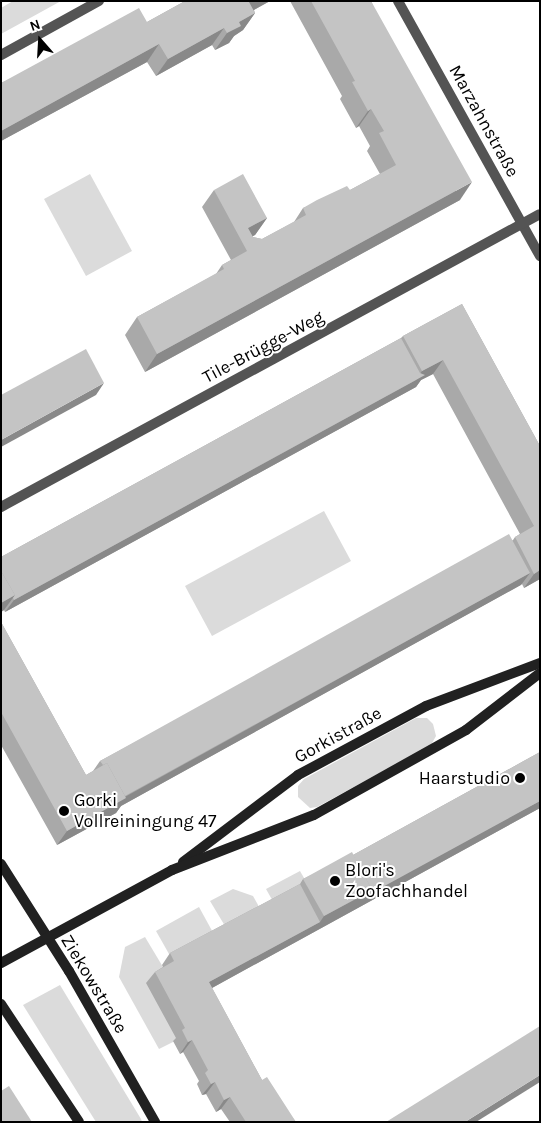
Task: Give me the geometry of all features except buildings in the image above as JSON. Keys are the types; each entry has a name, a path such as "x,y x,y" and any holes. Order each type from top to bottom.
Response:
{"main road":[{"name":"Gorkistraße","path":"172,870 298,774 426,706 540,663"},
{"name":"Gorkistraße","path":"1,963 172,870 314,814 466,730 540,673"},
{"name":"Ziekowstraße","path":"1,864 48,937 155,1122"},
{"path":"1,1004 80,1122"}],"street":[{"path":"1,55 99,1"},
{"name":"Marzahnstraße","path":"398,1 540,256"},
{"name":"Tile-Brügge-Weg","path":"1,508 540,214"}],"shaded area":[{"path":"13,1 61,1 1,34 1,8"},
{"path":"90,174 132,251 86,276 44,199"},
{"path":"324,511 351,561 212,636 185,586"},
{"path":"416,718 427,718 433,724 436,736 431,745 317,807 310,808 298,797 298,786 304,779"},
{"path":"300,871 308,885 275,905 266,889"},
{"path":"233,889 253,896 262,912 228,931 210,901"},
{"path":"199,907 216,938 173,961 156,931"},
{"path":"145,937 166,972 177,1040 159,1049 119,977 125,947"},
{"path":"60,985 142,1122 96,1122 23,1005"}],"place":[{"name":"Haarstudio","path":"520,778"},
{"name":"Gorki Vollreiningung 47","path":"64,811"},
{"name":"Blori's Zoofachhandel","path":"335,881"}]}
